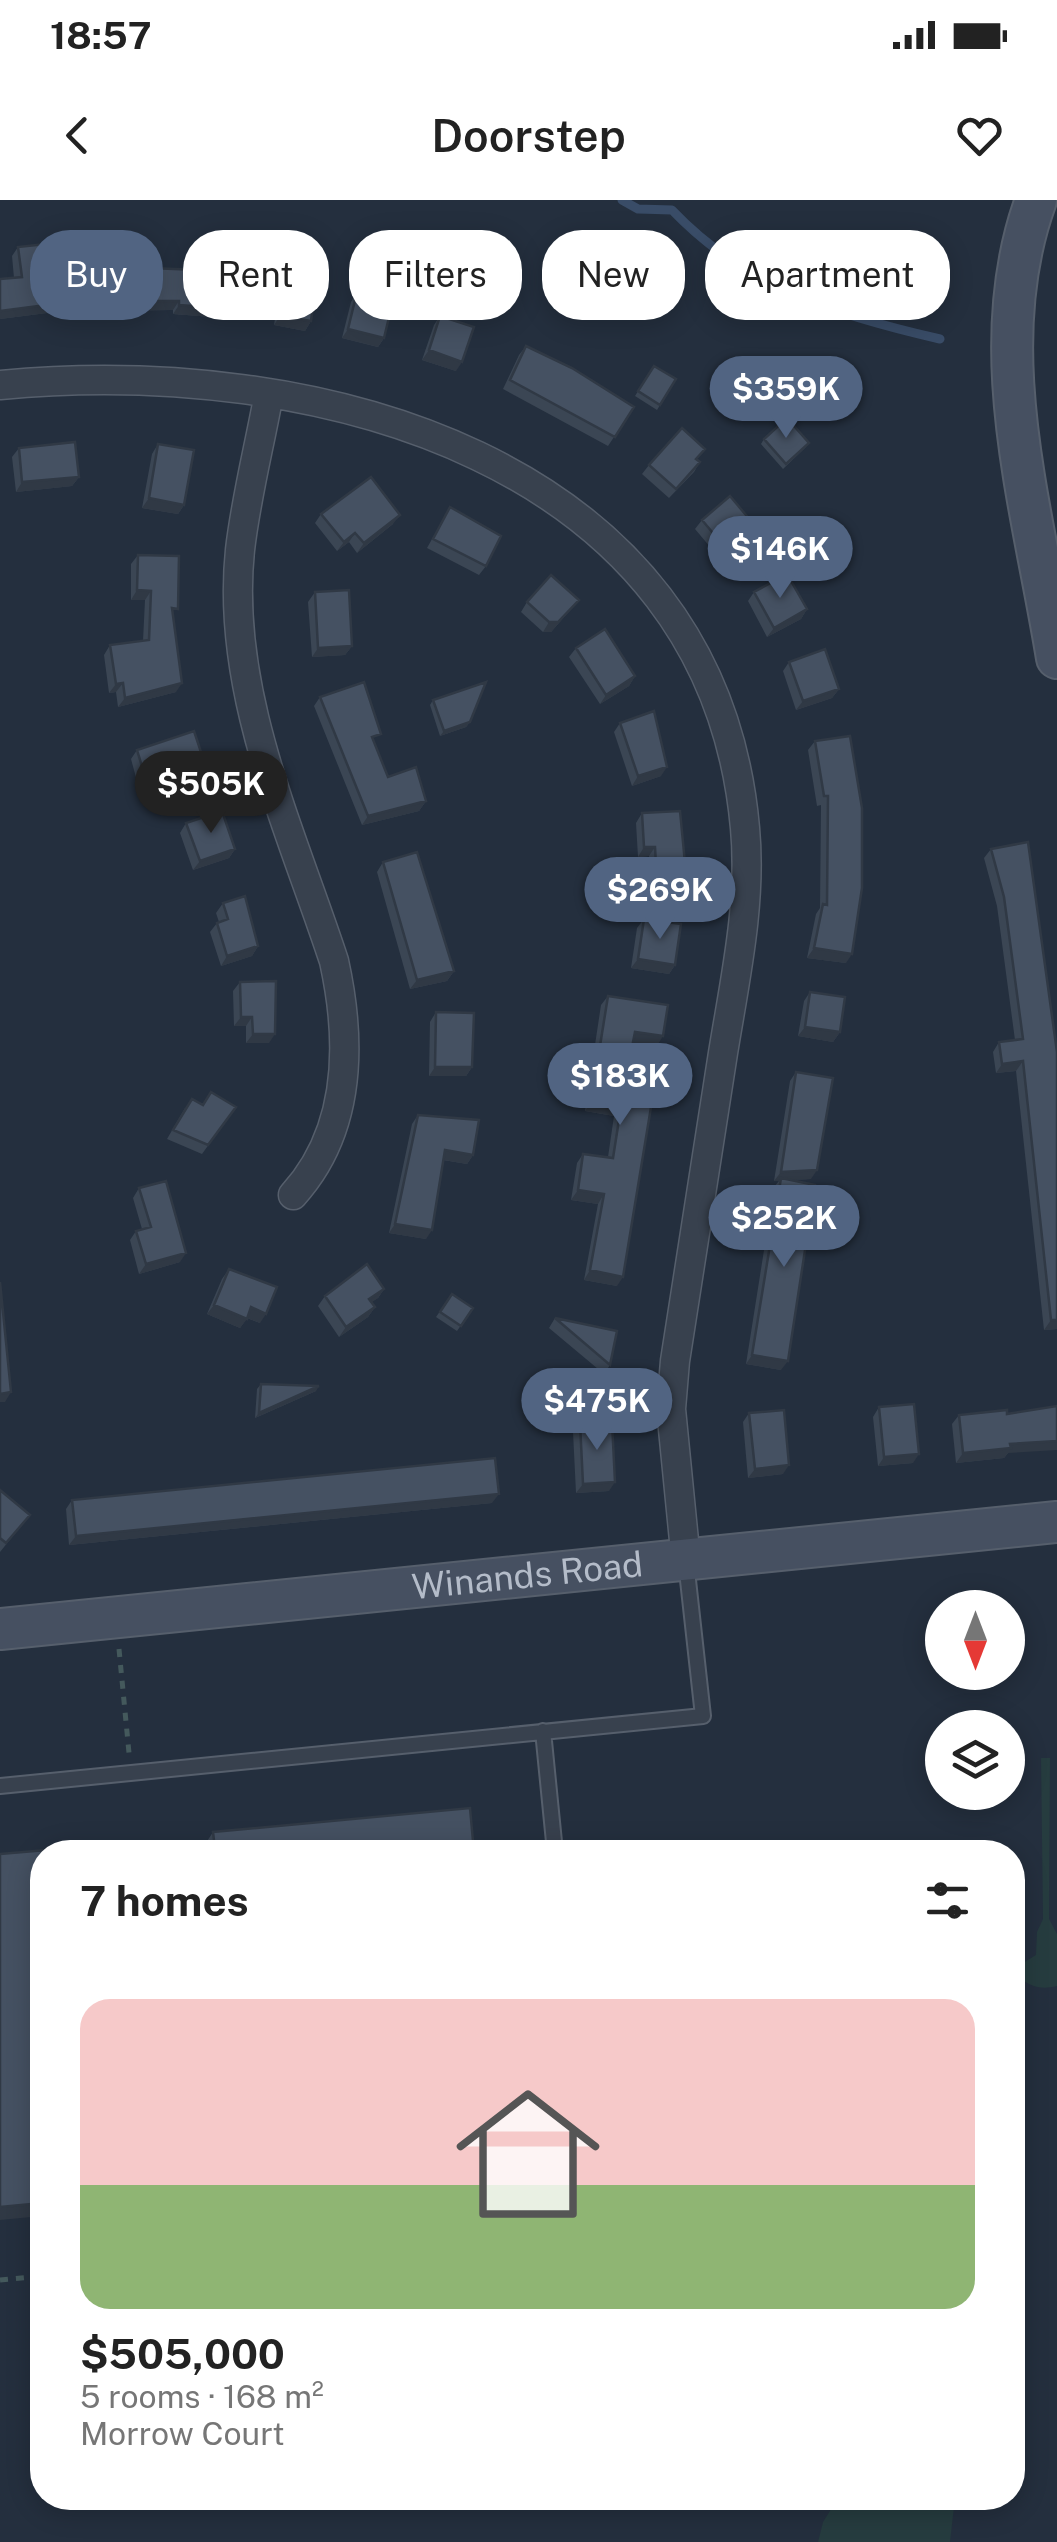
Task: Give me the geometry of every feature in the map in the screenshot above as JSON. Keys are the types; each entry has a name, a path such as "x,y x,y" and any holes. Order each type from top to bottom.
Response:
{"street":[{"path":"1036,200 1017,259 1010,310 1012,370 1051,580 1057,658"},
{"path":"0,386 113,380 269,392 373,416 450,442 510,470 562,502 610,540 646,580 680,630 725,724 738,774 747,879 672,1393 686,1561"},
{"path":"269,392 240,550 242,656 254,719 334,961 342,1000 345,1050 331,1139 315,1170 293,1196"},
{"name":"Winands Road","path":"0,1629 1057,1522"}],"lane":[{"path":"0,1786 703,1716 686,1561"},
{"path":"542,1732 554,1840"}],"path":[{"path":"116,1616 131,1774"},
{"path":"0,2280 30,2277"}],"green space":[{"path":"1041,1758 1050,1758 1049,1919 1057,1934 1057,1986 1044,1988 1025,1981 1025,1962 1036,1955 1037,1932 1043,1919"},
{"path":"830,2510 954,2510 950,2542 818,2542"}],"building":[{"path":"30,246 30,307 0,311 0,279 22,277 18,247"},
{"path":"163,269 183,269 183,305 179,301 163,301"},
{"path":"350,320 388,320 384,338 348,329"},
{"path":"439,320 474,327 462,362 429,350"},
{"path":"526,346 572,368 634,407 615,437 510,380"},
{"path":"654,366 676,379 660,405 638,391"},
{"path":"787,418 809,443 786,464 764,439"},
{"path":"682,428 705,449 696,459 700,462 676,489 649,465"},
{"path":"75,442 79,477 22,482 19,448"},
{"path":"158,444 194,450 184,505 149,498"},
{"path":"371,477 400,515 364,543 355,533 344,542 321,514"},
{"path":"730,496 756,527 728,551 702,520"},
{"path":"450,507 501,536 486,566 433,539"},
{"path":"138,555 179,556 178,609 172,608 182,683 125,698 123,683 116,684 110,645 149,640 151,591 137,590"},
{"path":"787,574 807,609 774,628 754,592"},
{"path":"551,575 579,600 558,622 549,622 527,602"},
{"path":"349,590 352,646 318,648 315,592"},
{"path":"605,629 635,676 606,695 576,648"},
{"path":"825,649 839,689 803,701 789,662"},
{"path":"364,682 381,734 372,737 388,777 416,767 426,801 368,816 320,697"},
{"path":"486,682 470,722 444,731 433,700"},
{"path":"654,711 667,767 638,776 620,723"},
{"path":"194,731 204,761 148,786 137,750"},
{"path":"850,736 862,808 862,888 852,954 814,948 823,904 827,905 828,796 824,796 815,741"},
{"path":"222,811 235,849 200,861 186,823"},
{"path":"680,811 685,863 656,865 655,847 644,847 642,813"},
{"path":"1028,842 1057,1052 1057,1320 1051,1320 1023,1061 1002,1064 999,1042 1023,1039 1004,897 991,849"},
{"path":"417,852 454,971 417,980 383,862"},
{"path":"245,896 258,946 227,956 217,923 228,919 223,903"},
{"path":"644,919 681,924 675,965 638,959"},
{"path":"276,981 275,1034 253,1034 252,1017 241,1017 240,982"},
{"path":"810,992 845,997 840,1032 805,1027"},
{"path":"608,996 668,1005 663,1036 635,1032 626,1078 655,1083 623,1277 590,1270 604,1194 578,1190 583,1154 613,1158 621,1107 591,1102"},
{"path":"436,1012 474,1013 472,1067 435,1067"},
{"path":"796,1072 833,1078 817,1170 781,1172"},
{"path":"211,1092 236,1107 208,1145 173,1130 192,1099 203,1105"},
{"path":"418,1115 479,1120 473,1155 445,1150 432,1230 395,1224"},
{"path":"781,1178 815,1185 788,1361 752,1355"},
{"path":"166,1181 186,1253 146,1264 136,1231 151,1227 139,1188"},
{"path":"367,1264 384,1289 369,1299 375,1307 346,1327 325,1296"},
{"path":"229,1269 277,1287 266,1314 251,1307 247,1319 214,1305"},
{"path":"0,1282 11,1392 0,1394"},
{"path":"452,1294 473,1308 461,1326 440,1312"},
{"path":"555,1318 617,1331 610,1365"},
{"path":"261,1384 319,1386 259,1413"},
{"path":"914,1404 919,1454 884,1457 879,1407"},
{"path":"1057,1406 1057,1441 963,1453 959,1415 1007,1410 1007,1414"},
{"path":"784,1410 789,1465 755,1469 749,1413"},
{"path":"612,1422 615,1482 583,1484 580,1423"},
{"path":"495,1458 499,1494 76,1536 72,1500"},
{"path":"0,1490 30,1515 6,1543 0,1538"},
{"path":"470,1808 473,1840 214,1840 213,1832"},
{"path":"30,1851 30,2204 0,2207 0,1854"}],"waterway":[{"path":"622,200 638,209 672,210 731,260 796,295 830,309 940,339"}]}
